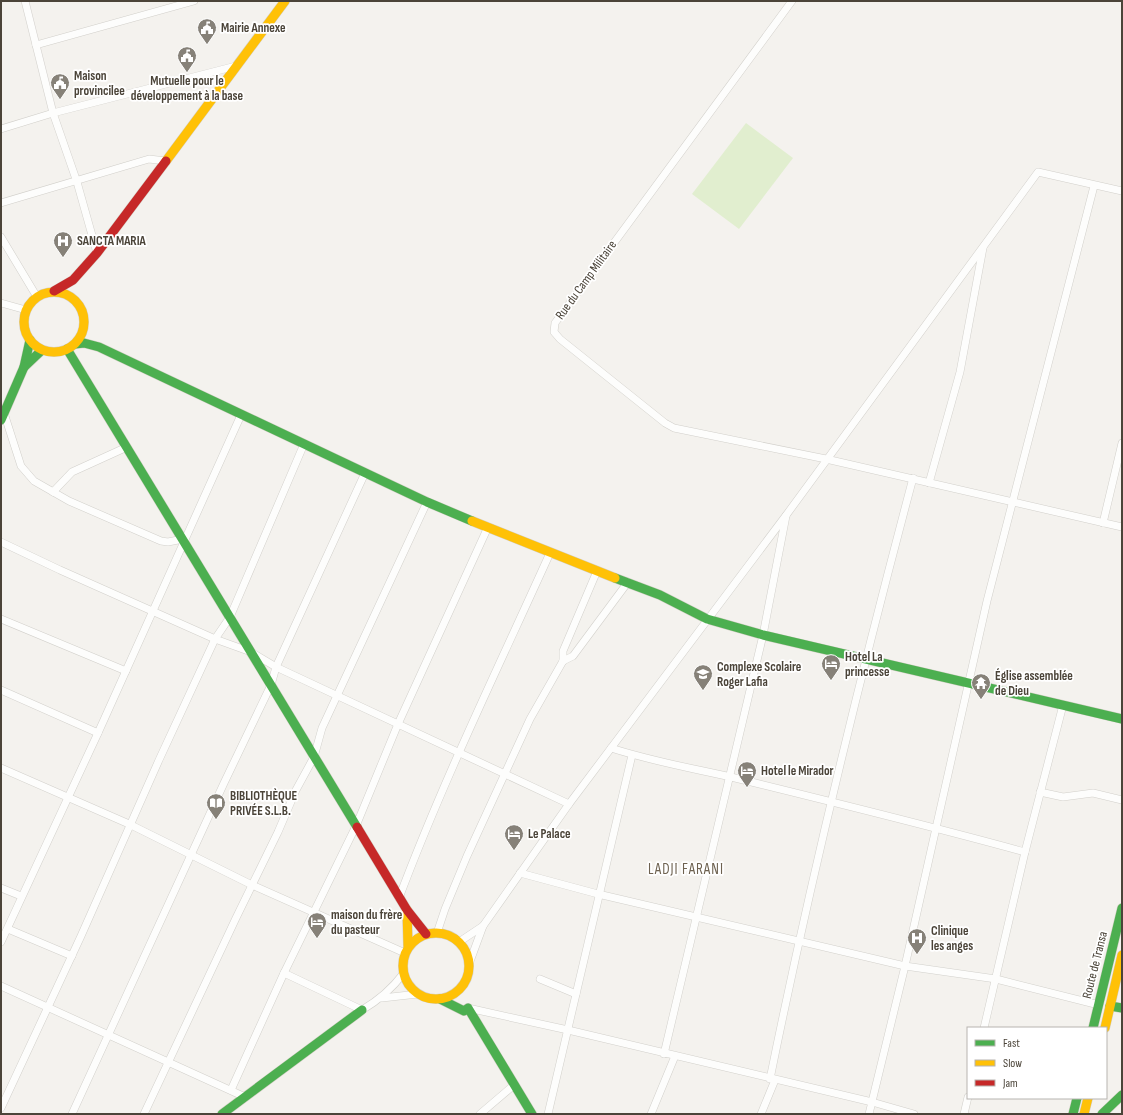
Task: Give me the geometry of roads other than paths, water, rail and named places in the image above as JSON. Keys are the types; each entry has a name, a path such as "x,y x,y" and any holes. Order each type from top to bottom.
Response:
{"street":[{"path":"25,1 53,113 77,182 97,253"},
{"path":"36,45 194,1"},
{"path":"285,1 97,253 73,280 54,291 37,297 26,310 24,326 30,340 42,350 59,352 84,343 99,347 427,502 550,553 628,582 670,600 707,619 763,635 1122,719"},
{"name":"Rue du Camp Militaire","path":"792,1 555,323 554,332 560,339 665,424 674,428 826,459"},
{"path":"1,129 53,113 236,66"},
{"path":"1,203 77,182 149,159 166,161"},
{"path":"407,910 407,949 402,963 403,974 411,989 418,994 428,999 447,998 459,991 467,978 469,964 483,926 568,804 787,514 1038,172 1094,186 1122,191"},
{"path":"869,1114 937,828 987,601 1094,186"},
{"path":"1,237 37,297"},
{"path":"929,483 960,372 984,246"},
{"path":"73,280 73,298"},
{"path":"54,291 64,293 73,298 83,312 84,328 81,337 71,347"},
{"path":"1,303 26,310"},
{"path":"84,328 88,336 99,347"},
{"path":"30,340 24,367 3,417 13,446 25,473 34,481 53,492 104,517 161,541 168,542 183,540"},
{"path":"71,347 127,447 399,898 426,934"},
{"path":"24,367 42,350"},
{"path":"1,942 98,733 183,540 241,415"},
{"path":"1103,523 1122,443"},
{"path":"1,1108 72,956 129,824 215,639 230,617 304,444"},
{"path":"53,492 72,472 127,447"},
{"path":"826,459 1122,527"},
{"path":"72,1114 271,685 276,668 365,473"},
{"path":"761,1114 772,1079 798,939 865,659 913,478"},
{"path":"144,1114 278,832 296,790 314,757 322,728 427,502"},
{"path":"664,1054 763,635 787,514"},
{"path":"231,1090 284,974 356,826 398,724 488,527"},
{"path":"1,542 215,639 251,652 276,668 337,695 568,804"},
{"path":"399,898 458,752 550,553"},
{"path":"437,933 445,909 504,774 530,719 563,661 563,651 597,571"},
{"path":"563,661 573,656 628,582"},
{"path":"1,619 126,671"},
{"path":"1,690 98,733"},
{"path":"984,1027 1024,852 1063,705"},
{"path":"611,748 632,755 730,777 937,828 1024,852"},
{"path":"548,1114 598,894 632,755"},
{"path":"1,768 129,824 252,884 407,949"},
{"path":"1040,792 1063,797 1093,793 1122,800"},
{"path":"520,873 598,894 696,915 905,966 996,979 1099,1005"},
{"path":"1,888 22,896"},
{"name":"Route de Transa","path":"1093,1027 1122,908"},
{"path":"459,942 483,926"},
{"path":"8,929 72,956"},
{"path":"407,949 419,937 426,934 437,933 449,936 459,942 466,952 469,964"},
{"name":"Route de Transa","path":"1105,1027 1122,955"},
{"path":"284,974 362,1010"},
{"path":"222,1114 362,1010 382,998 403,974"},
{"path":"540,979 576,994"},
{"path":"1,986 245,1096"},
{"path":"459,991 466,1010 532,1114"},
{"path":"382,998 418,994"},
{"path":"440,999 466,1010 568,1030 664,1054 872,1102 914,1114"},
{"path":"1110,1006 1122,1008"},
{"path":"651,1114 667,1072 675,1056"},
{"path":"480,1114 514,1085"},
{"path":"1102,1114 1122,1095"},
{"path":"964,1114 968,1099"},
{"path":"1073,1114 1077,1099"},
{"path":"1084,1114 1088,1099"}],"place":[{"name":"Mairie Annexe","path":"207,45"},
{"name":"Mutuelle pour le développement à la base","path":"187,73"},
{"name":"Maison provincilee","path":"60,100"},
{"name":"SANCTA MARIA","path":"63,258"},
{"name":"Hotel La princesse","path":"831,681"},
{"name":"Complexe Scolaire Roger Lafia","path":"703,691"},
{"name":"Église assemblée de Dieu","path":"981,700"},
{"name":"Hotel le Mirador","path":"747,788"},
{"name":"BIBLIOTHÈQUE PRIVÉE S.L.B.","path":"216,820"},
{"name":"Le Palace","path":"514,851"},
{"name":"maison du frère du pasteur","path":"317,939"},
{"name":"Clinique les anges","path":"917,955"}],"district":[{"name":"LADJI FARANI","path":"686,869"}]}
